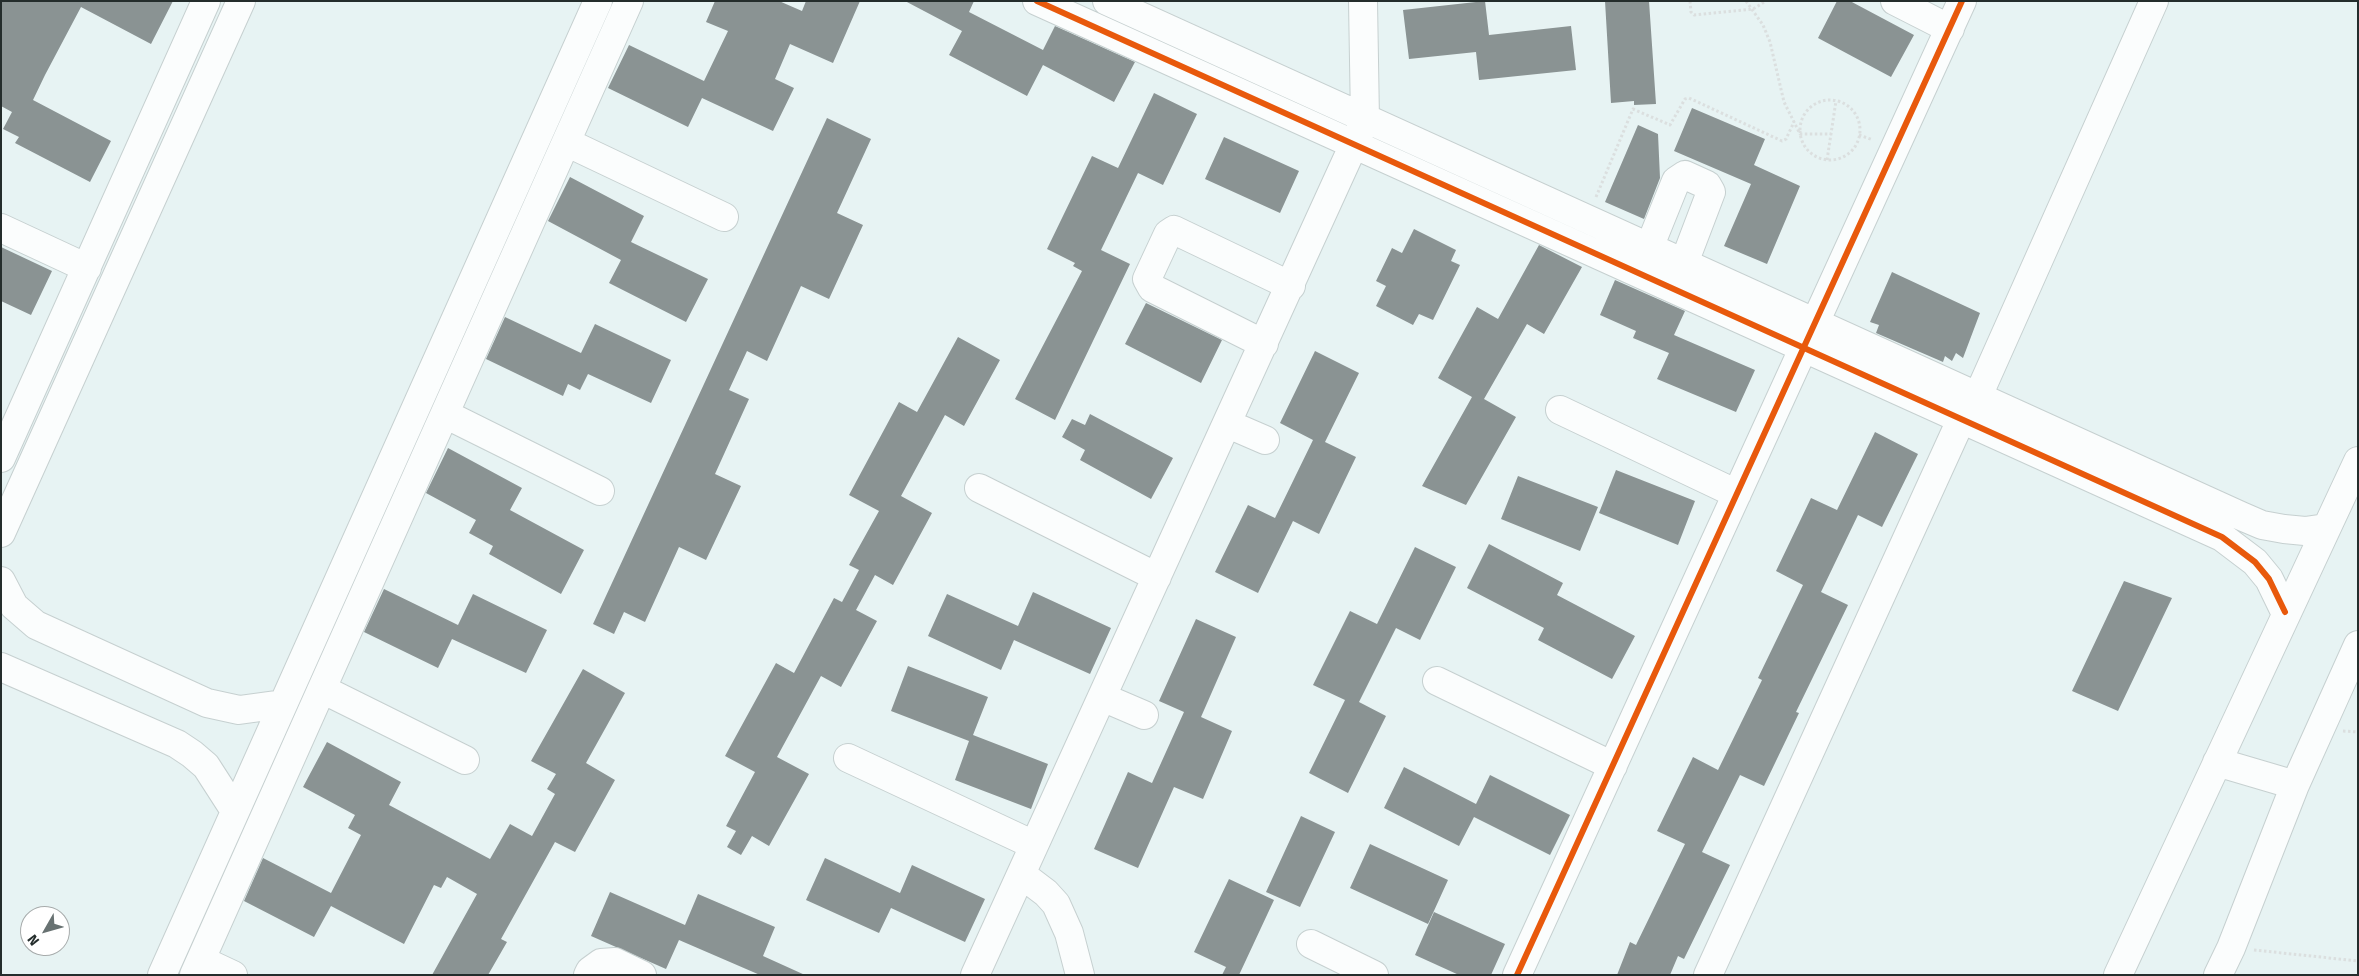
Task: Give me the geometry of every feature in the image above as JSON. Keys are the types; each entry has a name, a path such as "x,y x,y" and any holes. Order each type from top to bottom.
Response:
{"street":[{"path":"1,458 206,1"},
{"path":"1,533 241,1"},
{"path":"162,975 598,1"},
{"path":"233,975 197,967 629,1"},
{"path":"1037,1 2222,537 2255,562 2269,579 2285,612"},
{"path":"1108,1 1365,120 2262,524 2305,531 2326,528"},
{"path":"975,975 1291,286 1365,120 1363,1"},
{"path":"1894,1 1950,29"},
{"path":"1978,396 2154,1"},
{"path":"1517,975 1961,2"},
{"path":"566,142 724,217"},
{"path":"1649,248 1676,180 1685,175 1707,186 1711,192 1684,263"},
{"path":"1,228 87,268"},
{"path":"1264,344 1152,288 1147,279 1168,234 1174,230 1291,286"},
{"path":"1560,410 1737,494"},
{"path":"445,414 600,491"},
{"path":"1708,975 1962,420"},
{"path":"1228,424 1264,440"},
{"path":"2118,975 2285,612 2358,461"},
{"path":"979,488 1158,577"},
{"path":"1,581 14,606 36,625 207,703 239,710 283,704"},
{"path":"2218,975 2232,948 2295,785 2358,645"},
{"path":"1,667 177,744 206,766 236,811"},
{"path":"1437,681 1613,766"},
{"path":"322,689 465,760"},
{"path":"1102,697 1144,715"},
{"path":"848,758 1034,844"},
{"path":"2217,762 2295,785"},
{"path":"1021,874 1046,893 1056,904 1069,933 1080,975"},
{"path":"1312,944 1374,975"},
{"path":"2232,948 2233,975"},
{"path":"588,975 590,970 601,963 608,962 615,962 642,975"}],"path":[{"path":"1690,1 1691,12 1694,15 1753,9 1766,1"},
{"path":"1746,1 1753,9 1770,42 1778,81 1802,142 1812,154 1827,160 1836,160 1852,151 1859,135 1857,117 1844,104 1836,101 1817,103 1809,108 1800,124 1800,134"},
{"path":"1587,220 1632,109 1670,125 1685,99 1689,98 1782,141 1786,139 1794,122"},
{"path":"1827,160 1836,101"},
{"path":"1800,134 1830,134"},
{"path":"2232,948 2358,961"}],"building":[{"path":"1,1 173,1 151,44 81,7 33,100 111,141 90,182 15,143 19,137 3,129 12,112 1,106"},
{"path":"715,1 779,1 802,11 806,1 860,1 833,63 790,44 775,79 794,88 773,131 702,98 688,127 608,88 629,45 704,81 728,31 706,22"},
{"path":"905,1 974,1 969,12 1043,50 1055,26 1135,62 1114,102 1043,65 1027,96 949,55 962,31"},
{"path":"1485,1 1489,35 1571,26 1576,70 1479,80 1476,52 1409,59 1403,10"},
{"path":"1605,1 1649,1 1656,104 1634,105 1634,101 1611,103"},
{"path":"1837,1 1850,1 1914,35 1891,77 1818,38"},
{"path":"1154,93 1197,114 1163,185 1138,173 1101,250 1130,264 1055,420 1015,399 1082,271 1073,266 1075,263 1047,249 1092,156 1118,168"},
{"path":"1692,108 1765,139 1754,165 1800,186 1767,264 1724,246 1751,184 1674,151"},
{"path":"827,118 871,139 837,213 863,225 829,299 801,286 767,361 747,351 729,390 749,399 715,474 741,486 706,560 679,547 645,622 624,612 614,634 593,624"},
{"path":"1638,125 1658,134 1660,178 1644,219 1605,202"},
{"path":"1224,137 1299,171 1280,213 1205,179"},
{"path":"570,177 644,216 631,242 708,279 686,322 609,283 621,260 548,221"},
{"path":"1414,229 1456,250 1451,261 1460,265 1433,320 1419,314 1413,325 1376,306 1386,286 1376,281 1392,248 1402,253"},
{"path":"1539,245 1582,267 1544,334 1527,324 1484,399 1516,417 1466,505 1422,486 1472,397 1438,378 1477,307 1498,319"},
{"path":"1,247 52,271 31,315 1,301"},
{"path":"1892,272 1980,313 1963,358 1956,353 1952,361 1945,356 1943,362 1876,333 1879,325 1870,322"},
{"path":"1615,280 1685,311 1674,335 1755,370 1736,412 1657,379 1669,353 1633,338 1636,331 1600,315"},
{"path":"1146,303 1222,340 1201,383 1125,344"},
{"path":"505,317 581,353 595,324 671,360 651,403 588,374 580,390 568,384 563,396 486,359"},
{"path":"958,337 1000,360 964,426 945,415 901,496 932,513 893,585 875,575 856,610 877,621 841,687 821,676 777,757 809,774 769,846 752,836 741,855 727,847 736,831 726,826 755,772 725,756 776,663 794,673 834,598 842,602 859,570 849,565 879,511 849,495 899,402 917,412"},
{"path":"1315,351 1359,373 1325,442 1356,457 1319,534 1293,521 1258,593 1215,572 1248,505 1275,518 1313,440 1280,423"},
{"path":"1090,414 1173,458 1151,499 1080,460 1085,450 1062,437 1072,419 1085,425"},
{"path":"1875,432 1918,454 1882,527 1858,515 1821,592 1848,605 1796,712 1799,713 1764,786 1740,775 1702,852 1730,865 1684,959 1678,956 1670,975 1617,975 1630,942 1636,945 1685,844 1657,831 1693,757 1718,770 1762,680 1758,678 1803,585 1776,571 1811,498 1837,510"},
{"path":"448,448 522,488 510,510 584,550 561,594 489,554 493,546 469,533 476,520 426,493"},
{"path":"1616,470 1695,501 1678,545 1599,513"},
{"path":"1518,476 1598,507 1580,551 1501,519"},
{"path":"1489,544 1563,583 1557,595 1635,636 1612,679 1538,640 1544,628 1467,588"},
{"path":"1415,547 1456,567 1420,640 1396,628 1359,702 1386,716 1348,793 1309,773 1345,700 1313,685 1350,611 1377,624"},
{"path":"2124,581 2172,598 2118,711 2072,691"},
{"path":"384,589 458,625 473,594 547,630 526,673 452,639 438,668 364,632"},
{"path":"1033,592 1111,628 1090,674 1014,640 1001,670 928,636 947,594 1018,626"},
{"path":"1196,619 1236,637 1201,717 1232,731 1203,799 1174,787 1138,868 1094,849 1128,772 1152,783 1184,712 1159,701"},
{"path":"908,666 988,697 973,735 1048,764 1031,809 955,780 969,741 891,711"},
{"path":"583,669 625,693 586,763 615,780 575,852 555,842 501,939 507,942 488,975 432,975 477,894 447,877 441,888 434,885 404,944 331,906 314,937 244,901 263,858 331,893 361,835 348,828 355,815 303,787 327,742 401,782 389,805 490,859 510,824 532,836 555,794 547,789 556,774 531,761"},
{"path":"1404,767 1476,804 1490,775 1570,815 1550,855 1474,817 1459,846 1384,808"},
{"path":"1301,816 1335,832 1300,907 1266,892"},
{"path":"1370,844 1448,880 1428,924 1350,888"},
{"path":"825,858 900,893 912,865 985,899 965,942 891,908 879,933 806,900"},
{"path":"1229,879 1274,900 1239,975 1222,975 1226,967 1194,952"},
{"path":"610,892 685,925 698,894 775,927 763,956 805,975 760,975 679,940 666,969 591,936"},
{"path":"1434,912 1505,944 1491,975 1459,975 1415,955"}],"cycle path":[{"path":"1037,1 2222,537 2255,562 2269,579 2285,612"},
{"path":"1517,975 1962,1"}]}
